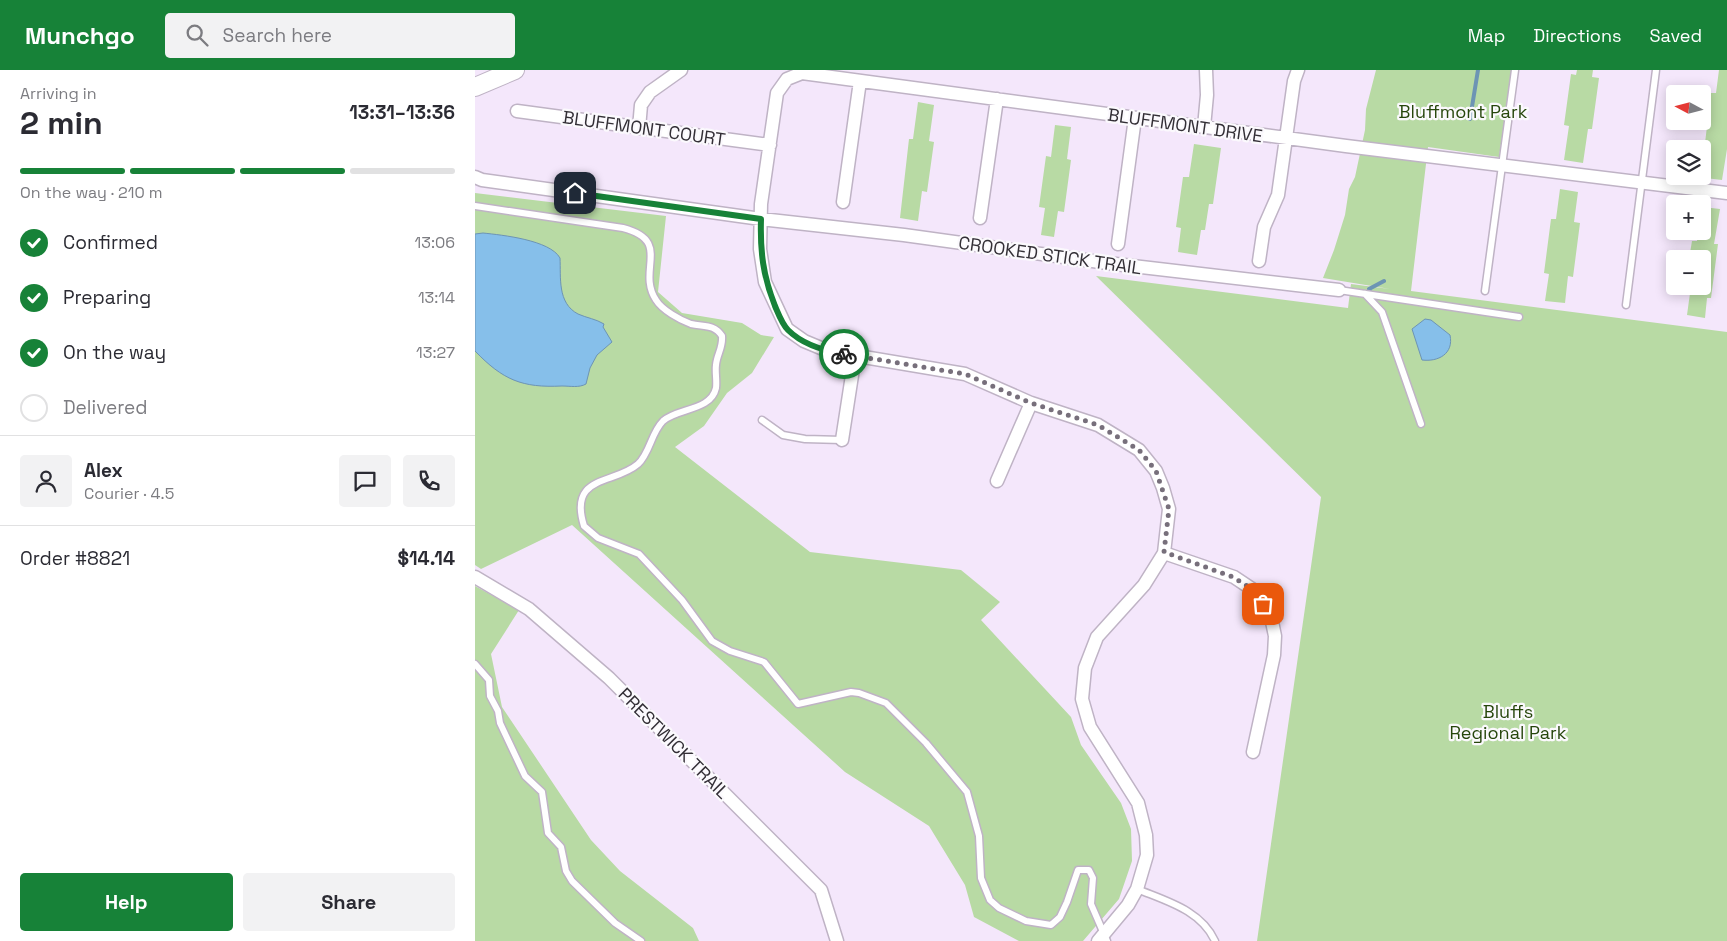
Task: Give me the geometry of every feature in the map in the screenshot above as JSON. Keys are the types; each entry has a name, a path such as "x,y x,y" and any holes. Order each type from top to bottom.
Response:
{"main road":[{"path":"475,87 515,70"}],"street":[{"path":"639,128 641,105 650,92 681,70"},
{"path":"1204,127 1207,95 1206,70"},
{"path":"1259,261 1264,227 1278,195 1298,70"},
{"name":"BLUFFMONT DRIVE","path":"761,219 761,204 777,93 787,79 802,73 1286,138 1727,193"},
{"path":"843,202 860,81"},
{"path":"980,218 997,99"},
{"name":"BLUFFMONT COURT","path":"517,111 770,145"},
{"path":"1118,244 1135,118"},
{"name":"CROOKED STICK TRAIL","path":"475,177 482,180 761,219 904,235 1107,263 1339,290"},
{"path":"761,219 760,249 765,282 787,329 804,341 828,351 965,374 1031,403 1098,425 1139,450 1156,471 1169,509 1164,552 1144,585 1097,637 1085,668 1082,699 1090,727 1139,803 1146,835 1147,855 1137,889 1128,905 1103,939"},
{"path":"842,440 855,356"},
{"path":"997,481 1031,403"},
{"path":"1164,552 1233,577 1255,591 1271,617 1275,636 1274,655 1253,752"},
{"name":"PRESTWICK TRAIL","path":"475,577 529,608 609,678 821,890 837,941"}],"lane":[{"path":"1485,291 1515,70"},
{"path":"1626,305 1656,70"},
{"path":"475,206 591,222 623,228 642,235 650,245 648,276 656,301 681,319 694,324 713,327 722,336 722,350 715,367 716,386 711,397 663,422 637,465 591,486 584,496 582,507 584,526 598,538 639,554 682,600 712,642 730,651 764,662 798,704 851,692 887,703 926,743 967,792 979,836 981,878 990,900 1011,916 1051,925 1060,917 1076,873 1078,870 1085,869 1091,873 1093,878 1090,897 1093,912 1103,939"},
{"path":"1339,290 1519,317"},
{"path":"1365,294 1382,312 1421,424"},
{"path":"762,420 783,434 805,439 842,440"},
{"path":"475,664 489,680 490,696 498,711 500,723 525,776 542,792 548,833 561,848 566,871 572,881 615,923 641,941"},
{"path":"1137,889 1184,908 1201,921 1215,941"}],"green space":[{"name":"Bluffs Regional Park","path":"1376,70 1512,70 1499,157 1428,147 1411,291 1727,332 1727,941 1257,941 1321,497 1096,276 1348,308 1351,284 1390,289 1323,278 1345,215 1349,189 1355,177 1365,130 1366,109"},
{"path":"1577,70 1593,70 1592,77 1599,78 1592,129 1588,129 1583,163 1564,160 1569,126 1564,125 1571,74 1576,75"},
{"path":"1719,70 1727,70 1727,149 1722,180 1711,179 1711,140 1705,140 1707,130 1711,130 1711,93 1716,93"},
{"path":"918,102 934,105 929,141 934,142 927,192 922,191 918,221 900,218 909,139 913,139"},
{"path":"1055,125 1071,127 1067,159 1071,160 1064,212 1058,211 1054,237 1041,235 1045,208 1039,207 1046,156 1051,157"},
{"path":"1194,144 1221,148 1213,204 1209,204 1205,230 1201,230 1197,255 1178,252 1181,228 1176,227 1183,177 1189,177"},
{"path":"1560,189 1578,192 1574,222 1580,223 1573,277 1568,276 1565,303 1545,301 1549,274 1544,273 1551,219 1556,219"},
{"path":"475,193 666,216 658,292 682,313 742,323 761,335 774,337 752,373 727,393 704,426 675,447 810,552 961,570 1000,602 981,620 1071,717 1081,745 1121,803 1131,829 1132,861 1119,899 1083,941 1019,941 974,917 965,885 929,826 845,772 572,525 481,569 475,565"},
{"path":"1711,208 1720,209 1714,244 1718,244 1711,298 1707,298 1705,318 1687,315 1690,295 1711,295 1711,250 1690,250 1692,241 1711,240"},
{"path":"475,586 519,610 491,654 502,707 591,840 620,871 693,928 699,941 475,941"}],"water":[{"path":"483,233 513,237 536,243 555,252 560,258 561,289 566,303 578,314 604,324 603,327 612,342 597,355 590,368 586,384 580,386 548,386 524,383 504,375 475,351 475,234"},
{"path":"1425,319 1431,320 1450,335 1451,342 1447,352 1434,360 1422,360 1412,329"}],"waterway":[{"path":"1470,119 1478,70"},
{"path":"1370,292 1369,289 1384,281"}],"way so far":[{"path":"844,354 920,365 965,374 1031,403 1098,425 1139,450 1156,471 1169,509 1164,552 1233,577 1255,591 1263,604"}],"route":[{"path":"575,193 761,219 760,249 765,282 787,329 804,341 828,351 844,354"}],"park label":[{"name":"Bluffmont Park","path":"1463,111"}]}
